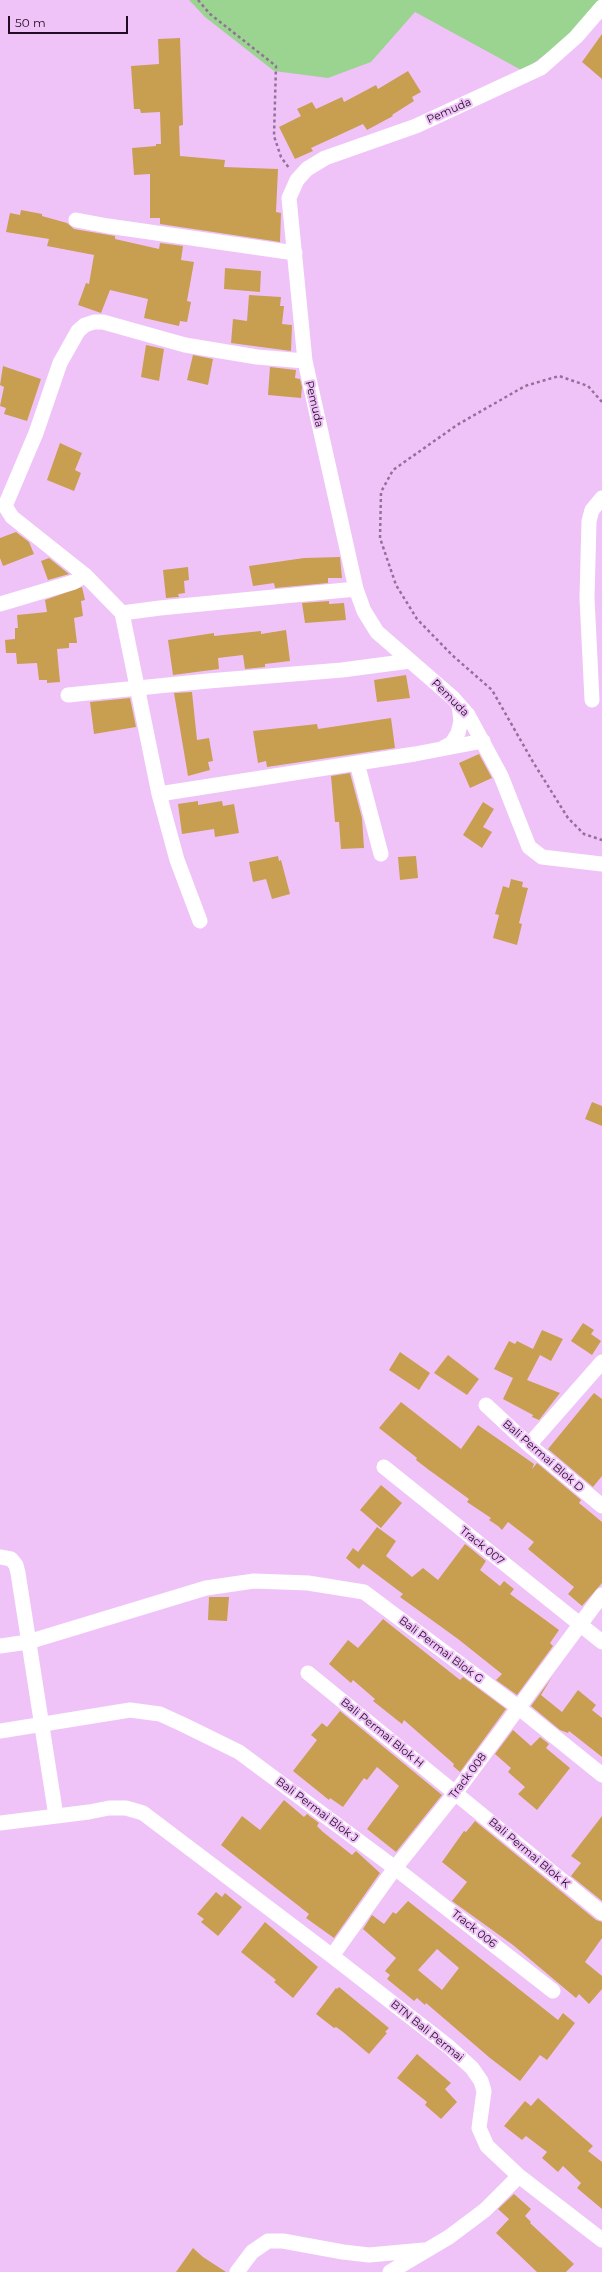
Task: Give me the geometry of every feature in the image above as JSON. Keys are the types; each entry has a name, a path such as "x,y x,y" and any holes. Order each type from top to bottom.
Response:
{"street":[{"name":"Pemuda","path":"602,7 576,37 541,68 416,126 325,158 307,169 297,180 289,198 305,362 356,589 371,624 468,715 501,776 524,840 535,853 548,858 602,864"},
{"path":"76,220 295,253"},
{"path":"200,921 177,860 159,794 146,741 138,689 122,613 85,575 2,510 36,433 60,363 78,331 85,325 94,322 103,322 185,345 257,357 305,362"},
{"path":"592,700 587,598 590,521 592,510 602,498"},
{"path":"0,604 74,582 85,575"},
{"path":"122,613 356,589"},
{"path":"68,695 208,681 342,670 410,661"},
{"path":"442,748 452,743 458,733 461,721 459,705"},
{"path":"159,794 357,763 483,741"},
{"path":"357,763 381,854"},
{"path":"529,1445 602,1362"},
{"name":"Bali Permai Blok D","path":"486,1405 529,1445 601,1502"},
{"name":"Track 007","path":"384,1467 602,1642"},
{"path":"0,1557 11,1559 16,1565 56,1816"},
{"name":"Bali Permai Blok G","path":"28,1642 206,1588 254,1581 308,1583 364,1592 519,1708 602,1775"},
{"name":"Track 008","path":"332,1956 396,1868 456,1792 602,1595"},
{"path":"0,1646 28,1642"},
{"name":"Bali Permai Blok H","path":"308,1673 456,1792"},
{"name":"Bali Permai Blok J","path":"0,1731 41,1723 130,1710 160,1714 239,1752 396,1868"},
{"name":"Bali Permai Blok K","path":"456,1792 602,1913"},
{"name":"BTN Bali Permai","path":"0,1823 109,1808 126,1808 143,1813 197,1852 332,1956 449,2047 472,2068 481,2081 484,2091 480,2122 481,2134 492,2152 518,2176 602,2240"},
{"name":"Track 006","path":"396,1868 553,1990"},
{"path":"237,2272 252,2252 268,2241 283,2241 343,2252 369,2255 424,2250 436,2246 485,2210 518,2176"},
{"path":"390,2272 424,2250"}],"path":[{"path":"198,0 210,14 276,66 274,136 281,157 297,180"},
{"path":"602,402 588,386 559,376 525,386 457,425 394,470 381,492 380,538 396,585 418,619 452,655 492,690 533,762 568,818 584,834 602,840"}],"green space":[{"path":"189,0 602,0 583,26 523,71 415,12 371,62 328,78 274,71 205,17"}],"building":[{"path":"602,34 602,79 582,62"},
{"path":"180,38 183,125 179,126 180,156 225,160 224,167 278,169 276,212 281,213 280,242 160,224 160,218 150,218 150,174 134,175 132,148 156,146 156,144 161,144 160,112 141,113 140,109 134,109 131,66 159,64 158,39"},
{"path":"408,71 421,92 412,97 414,101 392,115 393,116 367,130 363,124 311,148 313,151 295,159 279,127 301,116 297,109 312,102 316,109 342,97 344,102 376,85 378,89"},
{"path":"21,210 42,214 42,216 67,223 74,229 115,236 115,239 159,249 160,243 183,246 181,260 194,262 187,301 191,302 187,322 180,321 179,326 144,318 148,299 110,290 101,313 78,305 86,283 89,284 94,255 47,246 49,239 6,232 10,213 20,215"},
{"path":"225,268 261,271 260,292 224,289"},
{"path":"249,295 281,297 280,306 284,306 282,324 292,325 291,351 231,343 233,319 247,321"},
{"path":"146,345 164,349 159,381 141,377"},
{"path":"193,355 213,359 208,385 187,380"},
{"path":"3,366 41,379 27,421 4,414 6,408 0,406 4,387 0,385"},
{"path":"270,367 296,370 295,378 300,379 302,387 301,398 268,395"},
{"path":"60,443 82,453 75,470 81,473 74,491 47,480"},
{"path":"16,532 29,542 34,554 3,566 0,558 0,538"},
{"path":"340,557 342,578 328,578 328,583 275,588 274,583 253,586 249,566 304,558"},
{"path":"49,558 69,574 48,580 41,561"},
{"path":"188,567 189,580 184,581 185,593 178,594 179,597 166,598 163,570"},
{"path":"82,587 85,600 81,601 83,616 74,618 77,643 69,643 69,648 57,649 60,682 47,683 47,680 39,680 37,663 17,664 16,653 6,653 5,640 15,639 15,628 18,628 17,615 47,612 45,600"},
{"path":"329,601 329,604 344,603 346,620 305,623 302,603"},
{"path":"286,630 290,661 265,664 265,667 245,669 243,655 218,658 219,669 173,675 168,640 214,633 214,636 261,631 261,634"},
{"path":"406,675 410,698 377,702 374,680"},
{"path":"192,692 197,740 209,738 213,761 208,762 210,770 188,776 174,693"},
{"path":"130,698 136,727 94,734 90,702"},
{"path":"391,718 395,748 267,767 266,761 258,763 253,731 317,724 318,729"},
{"path":"479,754 492,778 470,788 459,763"},
{"path":"350,773 362,818 364,848 341,849 339,822 335,822 331,776"},
{"path":"198,801 198,805 222,801 223,806 234,804 239,833 215,837 214,829 182,834 178,804"},
{"path":"483,802 494,809 483,827 492,832 482,848 463,835"},
{"path":"278,856 279,861 281,860 290,894 272,899 266,879 253,882 249,862"},
{"path":"416,856 418,878 400,880 398,857"},
{"path":"511,879 523,882 522,887 528,888 519,923 522,924 517,945 493,938 499,915 495,914 503,886 509,888"},
{"path":"592,1102 602,1106 602,1126 585,1119"},
{"path":"583,1323 594,1330 591,1334 601,1341 592,1355 571,1341"},
{"path":"542,1330 563,1339 551,1361 540,1355 527,1380 560,1393 539,1420 532,1417 533,1415 503,1399 513,1378 494,1369 509,1341 515,1344 517,1341 533,1349"},
{"path":"400,1352 430,1373 419,1390 389,1370"},
{"path":"448,1355 479,1379 467,1395 434,1373"},
{"path":"594,1393 602,1399 602,1476 593,1487 548,1449"},
{"path":"401,1402 461,1449 478,1425 534,1464 532,1469 537,1463 581,1500 579,1503 602,1522 602,1583 582,1606 568,1594 574,1587 528,1549 534,1542 508,1522 502,1530 489,1520 491,1518 467,1502 469,1499 416,1460 417,1458 379,1428"},
{"path":"381,1485 402,1503 381,1528 360,1510"},
{"path":"377,1527 396,1541 386,1556 412,1577 423,1568 438,1580 465,1544 486,1561 480,1570 500,1586 504,1581 514,1589 510,1594 559,1630 550,1643 553,1646 517,1695 496,1680 502,1674 458,1639 400,1597 403,1594 363,1564 359,1569 346,1558 353,1548 358,1552"},
{"path":"209,1597 229,1597 227,1621 208,1620"},
{"path":"383,1619 460,1680 463,1677 506,1709 460,1772 453,1766 454,1764 404,1720 402,1724 373,1701 375,1699 353,1680 351,1683 329,1664 348,1640 358,1648"},
{"path":"552,1677 541,1695 562,1712 578,1690 596,1705 592,1710 602,1718 602,1757 569,1731 568,1733 560,1730 531,1706"},
{"path":"340,1711 442,1795 396,1852 367,1829 399,1786 377,1767 367,1780 364,1778 343,1807 330,1798 329,1800 293,1771 317,1740 311,1735 322,1723 327,1727"},
{"path":"513,1730 531,1746 540,1737 549,1744 546,1748 570,1768 537,1810 518,1794 525,1787 508,1772 511,1768 495,1754"},
{"path":"284,1800 304,1817 307,1814 319,1823 317,1826 323,1832 352,1855 356,1851 380,1873 334,1938 306,1918 309,1914 221,1845 242,1816 260,1830"},
{"path":"602,1816 602,1901 571,1876 581,1863 571,1856"},
{"path":"475,1821 596,1920 602,1922 602,1938 585,1962 602,1976 602,1989 589,2004 579,1994 576,1998 513,1945 452,1901 467,1882 442,1862 464,1831 466,1832"},
{"path":"216,1892 222,1897 225,1893 242,1907 218,1936 201,1922 204,1919 197,1914"},
{"path":"408,1901 558,2020 563,2013 575,2023 547,2060 540,2055 520,2081 490,2058 426,2003 425,2005 417,1998 414,2001 387,1979 390,1975 385,1971 396,1958 363,1929 372,1915 384,1924 393,1912 396,1914","holes":["437,1949 459,1968 442,1990 418,1970"]},
{"path":"265,1922 318,1967 293,1998 274,1982 276,1980 241,1952"},
{"path":"339,1987 389,2028 385,2032 387,2033 369,2054 343,2032 336,2027 334,2028 316,2014 336,1988 337,1989"},
{"path":"417,2054 451,2083 445,2089 457,2102 441,2119 425,2105 427,2102 397,2078"},
{"path":"538,2098 593,2146 588,2151 602,2162 602,2209 577,2188 581,2183 563,2166 558,2172 542,2158 547,2152 526,2136 522,2140 504,2126 525,2101 531,2106"},
{"path":"514,2194 531,2209 525,2216 531,2222 530,2223 574,2264 566,2272 537,2272 496,2233 509,2219 498,2209"},
{"path":"193,2248 203,2257 226,2272 176,2272"}]}
